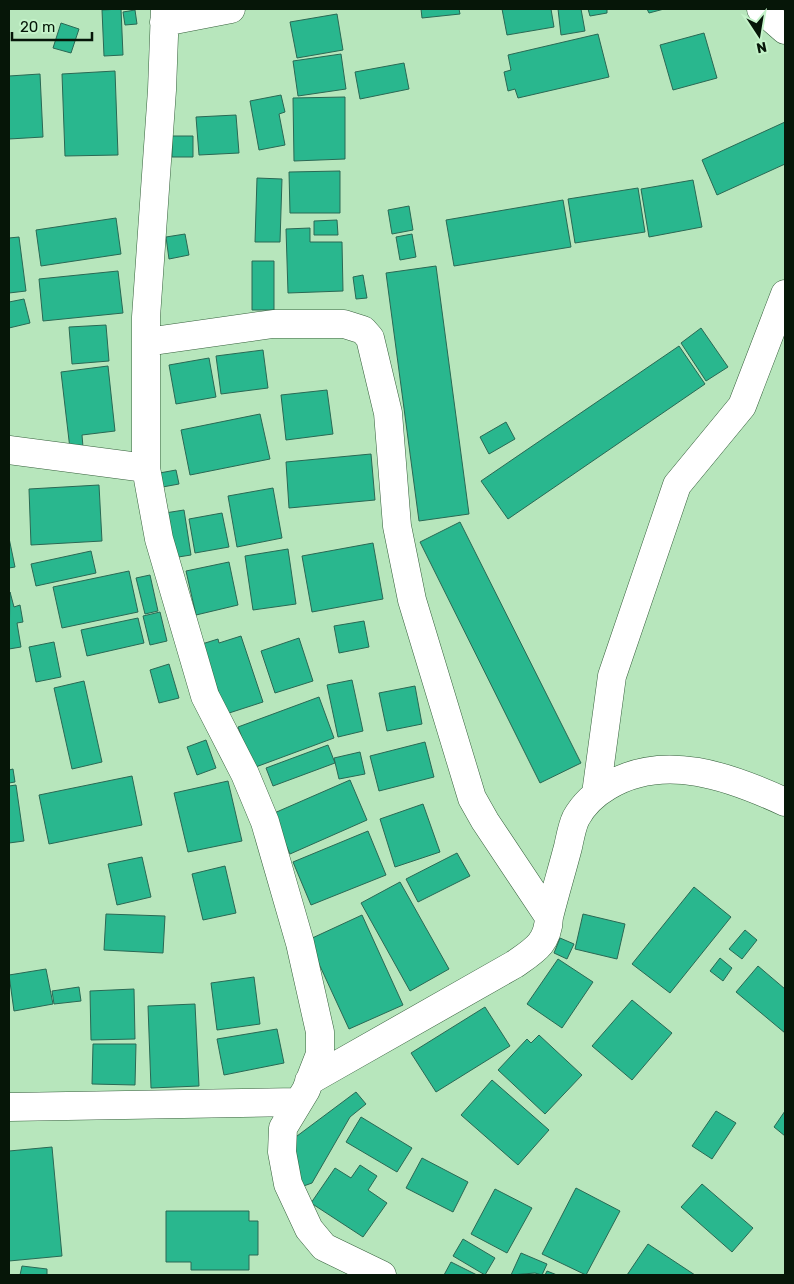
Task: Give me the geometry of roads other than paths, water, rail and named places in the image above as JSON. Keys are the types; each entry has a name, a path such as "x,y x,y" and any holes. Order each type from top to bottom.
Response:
{"street":[{"path":"231,9 164,16 146,342 146,468 159,539 205,696 245,774 265,822 300,943 320,1032 320,1054 304,1092 283,1128 282,1152 288,1184 309,1229 324,1247 382,1275"},
{"path":"761,9 785,30"},
{"path":"596,794 612,676 677,485 742,406 785,294"},
{"path":"146,342 273,324 344,324 363,330 370,338 388,413 397,526 412,600 472,798 485,821 549,917"},
{"path":"9,450 146,468"},
{"path":"9,1107 304,1092 537,949 549,931 549,917 576,818 596,794 616,781 641,771 665,768 704,772 764,792 785,802"}]}
